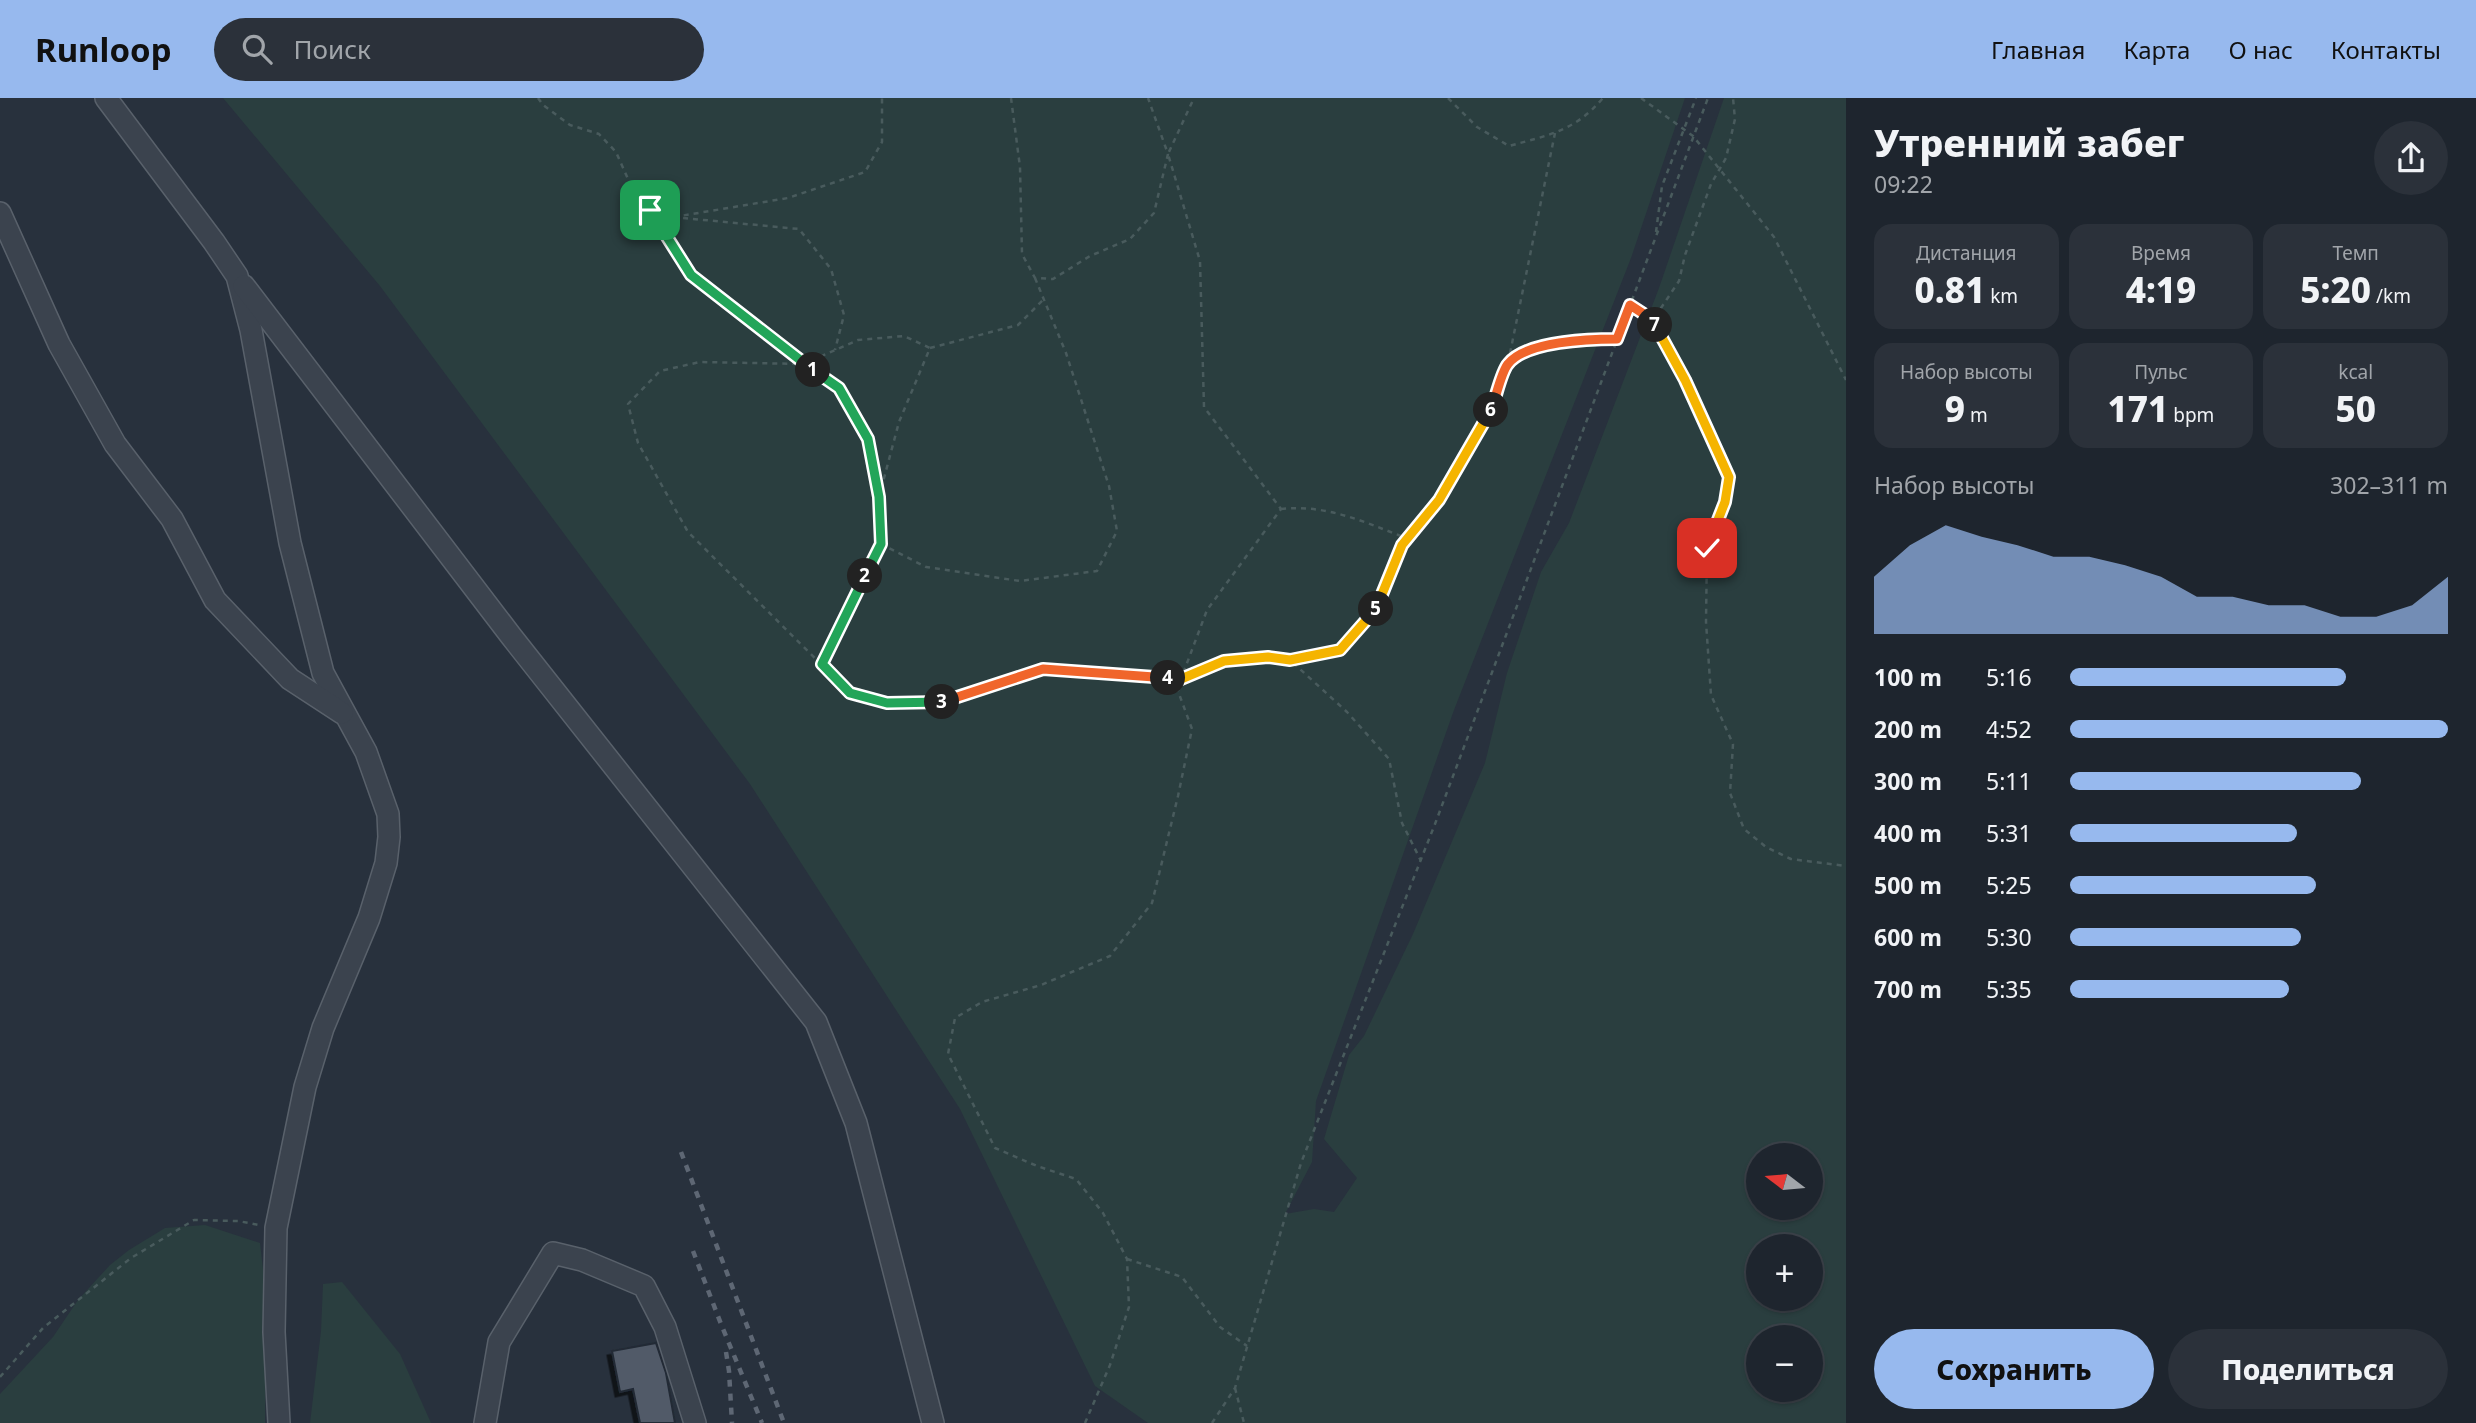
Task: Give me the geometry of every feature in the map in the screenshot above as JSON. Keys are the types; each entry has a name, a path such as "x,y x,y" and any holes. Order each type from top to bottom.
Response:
{"street":[{"path":"106,98 237,276 535,667 816,1022 856,1123 933,1423"},
{"path":"0,212 59,344 115,444 172,519 215,600 290,678 344,714"},
{"path":"237,276 251,330 290,544 306,611 323,673 366,752 378,782 388,814 390,837 386,863 369,918 323,1028 305,1087 276,1228 274,1332 279,1423"},
{"path":"485,1423 499,1342 553,1253 582,1260 643,1286 664,1327 695,1423"}],"path":[{"path":"538,98 543,106 570,125 599,134 616,152 632,188 650,210 691,275 803,364 839,388 868,439 879,497 881,544 822,664"},
{"path":"674,217 788,198 865,172 882,142 882,98"},
{"path":"881,544 926,567 1020,581 1097,571 1117,531 1109,486 1066,353 1035,278 1022,254 1020,167 1011,98"},
{"path":"1148,98 1200,261 1204,407 1281,509"},
{"path":"1035,278 1053,279 1090,256 1130,239 1154,213 1168,154 1194,98"},
{"path":"1448,98 1478,127 1509,146 1555,133 1588,115 1603,98"},
{"path":"1641,98 1693,136 1774,237 1846,380"},
{"path":"1656,237 1662,186 1696,98"},
{"path":"1212,1423 1235,1388 1301,1163 1421,861 1708,98"},
{"path":"1653,320 1679,281 1685,255 1711,184 1726,158 1735,119 1733,98"},
{"path":"1044,299 1018,325 930,348 904,337 859,341 803,364 700,362 660,371 628,404 638,443 688,532 850,693 887,703 946,702 1043,669 1181,679 1224,661 1268,657 1290,660 1340,650 1378,607 1402,545 1439,500 1490,413 1508,364 1555,133"},
{"path":"650,210 674,217 799,229 831,269 844,315 835,351"},
{"path":"1630,305 1653,320 1685,380 1729,477 1725,502 1707,548 1706,622 1711,695 1733,744 1730,793 1744,829 1766,847 1791,859 1846,866"},
{"path":"1508,364 1529,350 1581,339 1617,339"},
{"path":"879,497 899,422 930,348"},
{"path":"1085,1423 1110,1364 1129,1307 1127,1259 1103,1213 1076,1179 995,1148 948,1054 955,1018 982,1002 1041,985 1110,956 1152,902 1192,729 1178,691 1181,679 1207,610 1281,509 1339,512 1408,538"},
{"path":"1290,660 1347,712 1389,759 1402,823 1421,861"},
{"path":"0,1377 43,1328 131,1258 194,1220 237,1221 276,1228"},
{"path":"1127,1259 1182,1276 1220,1327 1247,1346"},
{"path":"1235,1388 1244,1423"}],"green space":[{"path":"223,98 1685,98 1631,258 1454,710 1316,1101 1312,1162 1285,1214 1314,1209 1334,1212 1357,1178 1324,1139 1349,1055 1364,1036 1413,934 1485,763 1507,673 1541,572 1569,523 1659,288 1724,98 1846,98 1846,1423 1148,1423 1095,1386 960,1109 750,784 380,286"},
{"path":"205,1225 260,1243 266,1295 265,1423 0,1423 0,1394 53,1337 78,1300 110,1265 165,1228"},
{"path":"342,1282 400,1354 431,1423 310,1423 321,1331 323,1284"}],"building":[{"path":"656,1343 666,1373 675,1423 640,1423 633,1389 620,1392 612,1351"}],"railway":[{"path":"681,1152 784,1423"},
{"path":"693,1251 762,1423"},
{"path":"726,1352 732,1423"}],"route":[{"path":"650,210 691,275 803,364 839,388 868,439 879,497 881,544 822,664 850,693 887,703 946,702 1043,669 1181,679 1224,661 1268,657 1290,660 1340,650 1378,607 1402,545 1439,500 1490,413 1508,364 1529,350 1581,339 1617,339 1630,305 1653,320 1685,380 1729,477 1725,502 1707,548"}]}
